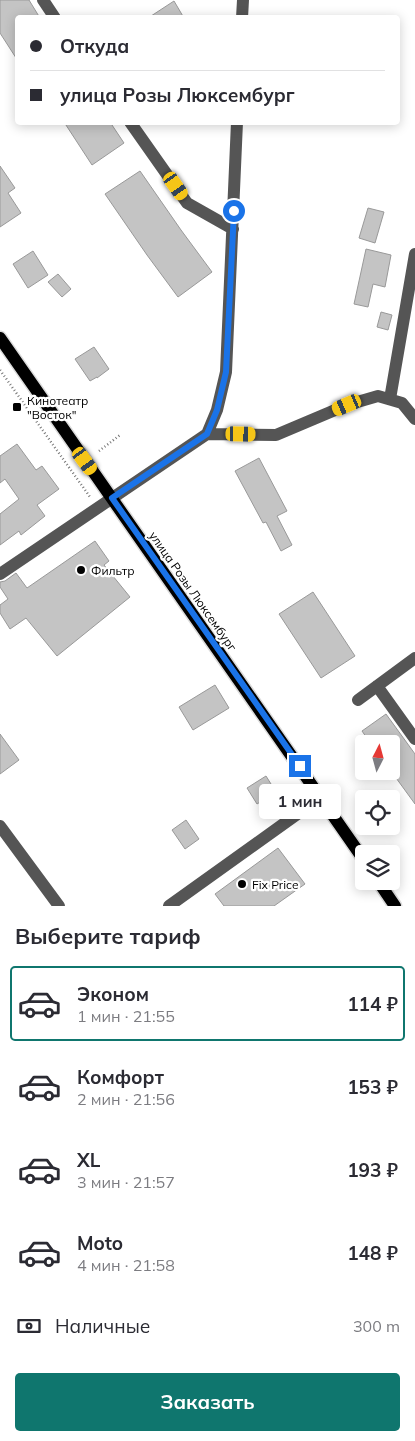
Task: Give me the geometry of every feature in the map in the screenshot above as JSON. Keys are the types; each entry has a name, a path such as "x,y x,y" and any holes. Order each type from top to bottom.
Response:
{"main road":[{"name":"улица Розы Люксембург","path":"0,338 355,847"},
{"path":"384,890 395,906"}],"street":[{"path":"43,0 53,15"},
{"path":"242,15 243,0"},
{"path":"132,125 188,203 233,229"},
{"path":"0,574 207,434 217,410 226,372 237,125"},
{"path":"390,399 415,254"},
{"path":"207,434 276,435 347,405 378,396 402,403 415,419"},
{"path":"358,700 415,658"},
{"path":"377,686 415,739"},
{"path":"168,906 321,797"},
{"path":"0,826 59,906"}],"path":[{"path":"0,370 97,508"},
{"path":"99,451 120,435"}],"building":[{"path":"0,0 29,0 38,15 15,15 15,56 0,33"},
{"path":"174,1 182,15 153,15"},
{"path":"66,125 112,125 124,143 92,165"},
{"path":"0,166 15,188 8,193 21,213 0,227"},
{"path":"140,171 212,272 178,297 105,194"},
{"path":"368,208 384,212 375,243 359,238"},
{"path":"366,249 391,255 385,287 373,284 368,307 354,304"},
{"path":"33,251 48,275 28,288 13,264"},
{"path":"58,274 71,289 62,297 48,282"},
{"path":"381,312 392,315 388,330 377,327"},
{"path":"94,347 109,369 90,381 75,359"},
{"path":"17,444 36,470 42,466 59,489 37,505 45,516 21,535 19,531 0,545 0,514 19,499 5,479 0,483 0,456"},
{"path":"259,458 287,511 277,516 292,545 281,551 266,522 263,523 235,471"},
{"path":"95,541 109,561 104,565 130,597 57,656 26,618 10,629 0,613 0,605 8,599 0,587 0,582 5,581 16,573 27,588"},
{"path":"313,592 355,656 321,678 279,614"},
{"path":"215,685 229,708 193,730 179,707"},
{"path":"386,714 415,754 415,804 398,780 400,780 400,735 365,735 362,731"},
{"path":"0,734 19,760 0,774"},
{"path":"266,776 276,792 257,804 247,788"},
{"path":"186,820 199,839 185,849 172,830"},
{"path":"278,848 305,884 274,906 224,906 215,894"}],"place":[{"name":"Кинотеатр \"Восток\"","path":"17,407"},
{"name":"Фильтр","path":"81,570"},
{"name":"Fix Price","path":"242,884"}],"route":[{"path":"234,211 226,372 217,410 207,434 112,498 300,766"}]}
